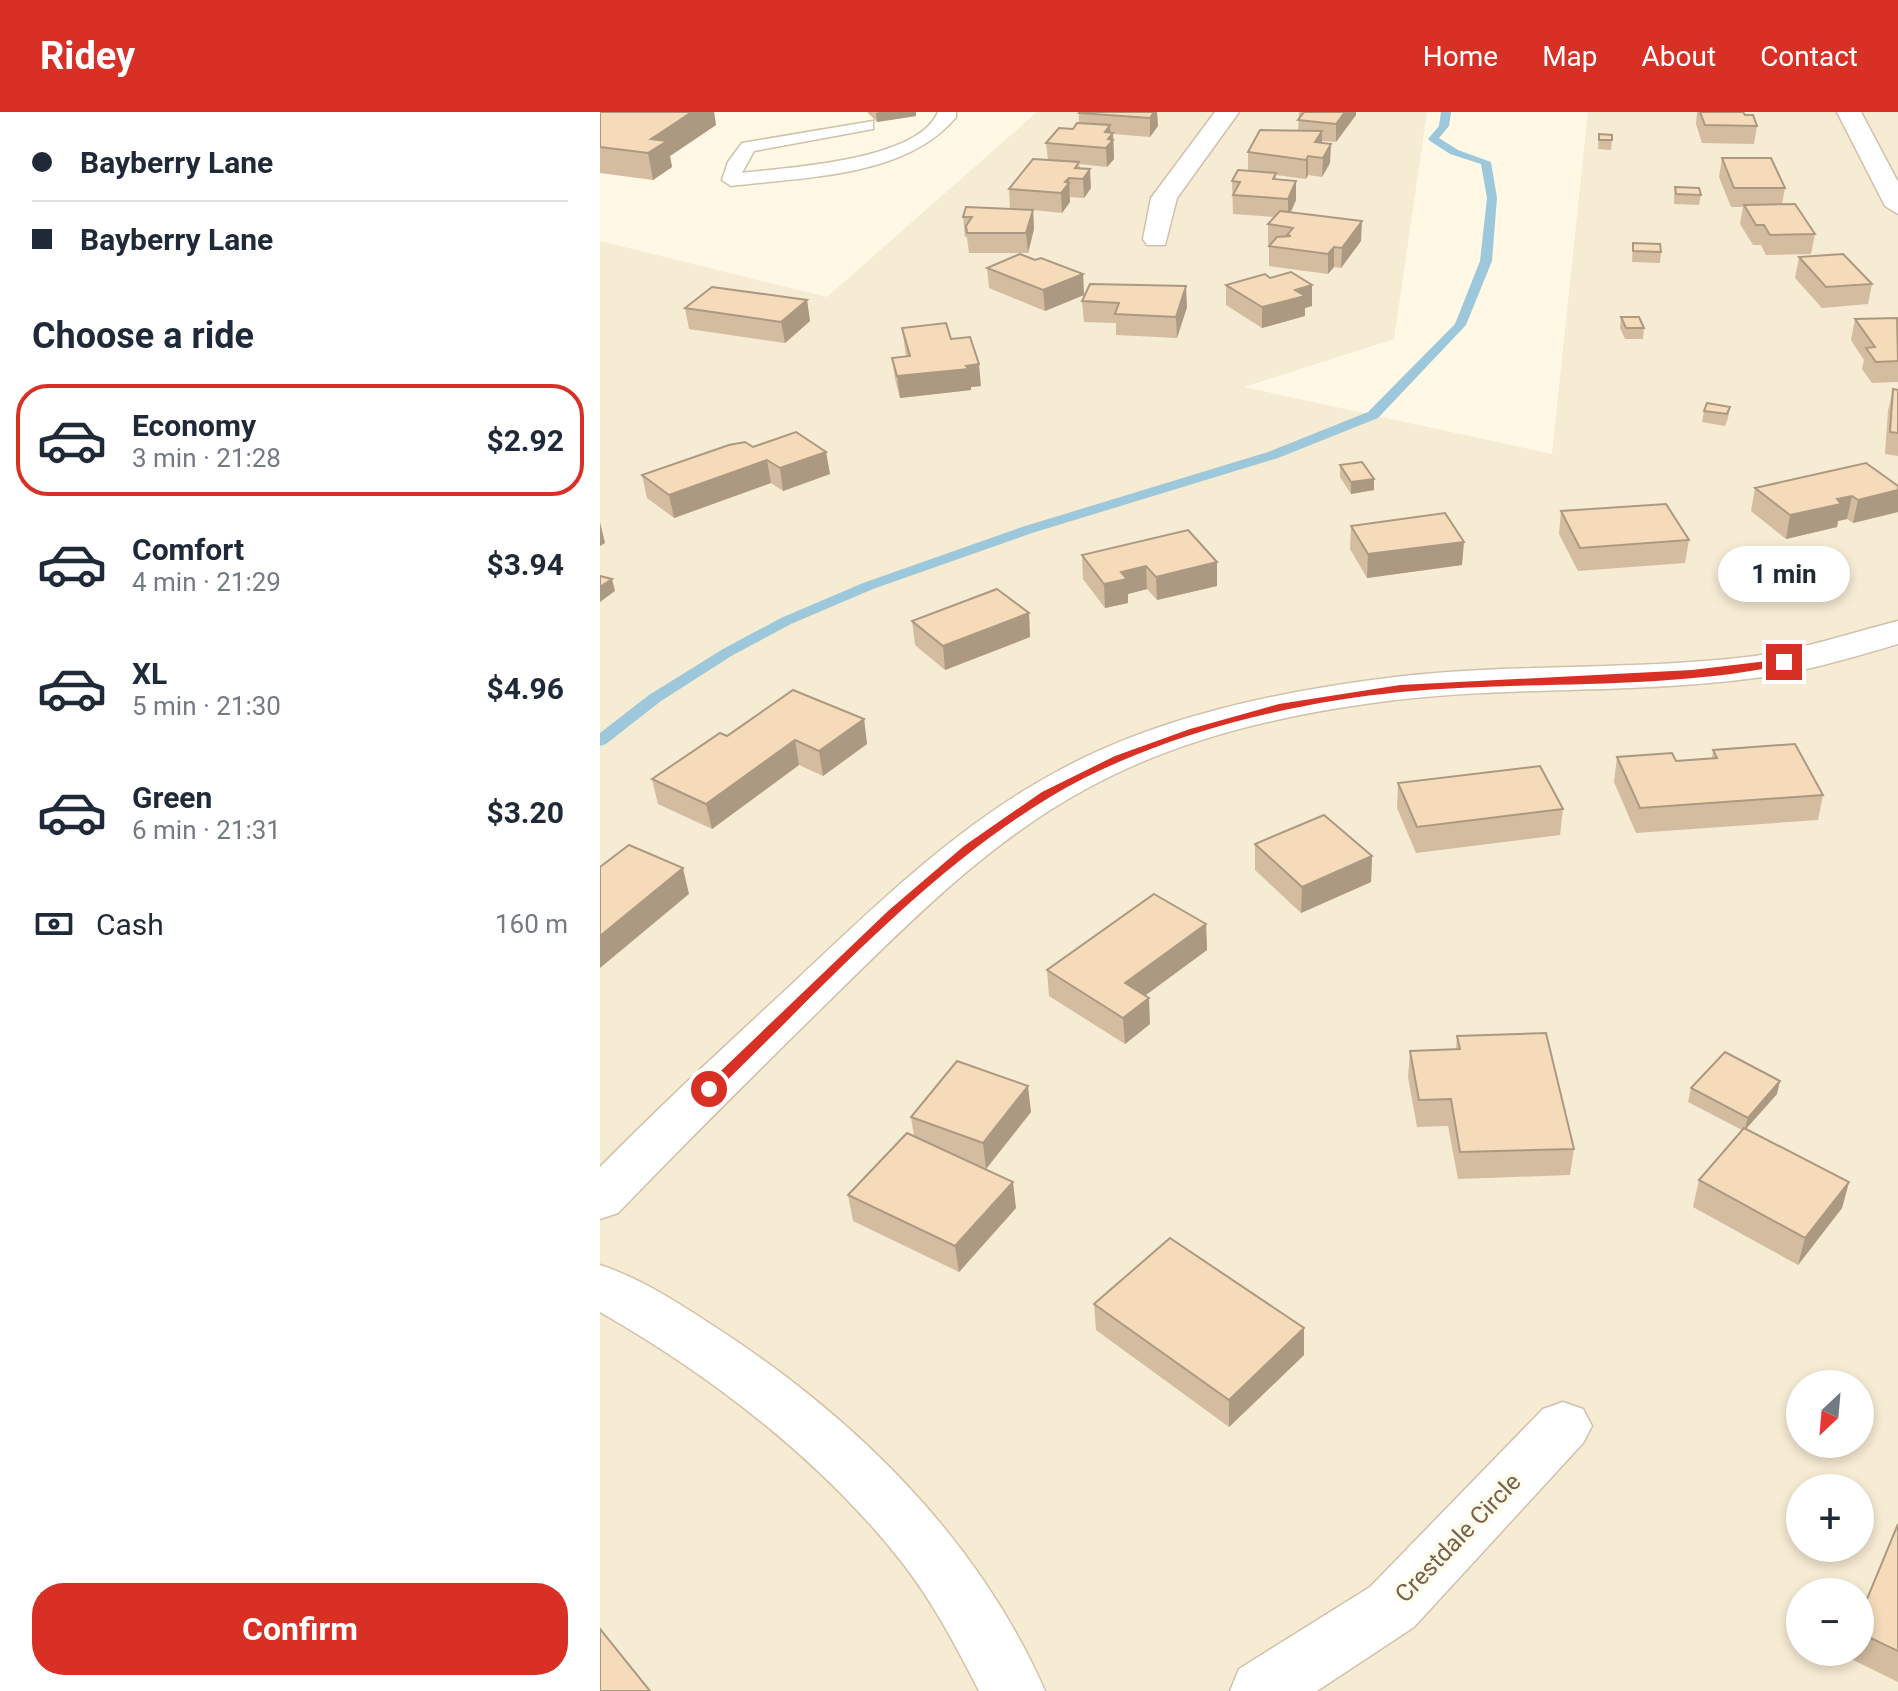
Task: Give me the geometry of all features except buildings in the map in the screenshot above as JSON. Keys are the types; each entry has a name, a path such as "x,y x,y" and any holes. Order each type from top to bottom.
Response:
{"street":[{"path":"1156,239 1164,198 1227,112"},
{"path":"1849,112 1898,206"},
{"path":"1869,151 1898,152"},
{"path":"600,1199 670,1126 881,924 968,849 1046,794 1119,759 1194,731 1283,706 1400,689 1755,667 1813,657 1898,632"},
{"path":"600,1286 680,1328 752,1380 828,1443 925,1546 993,1651 1013,1691"},
{"name":"Crestdale Circle","path":"1262,1691 1392,1607 1432,1569 1563,1426"}],"lane":[{"path":"867,125 748,147 731,180 828,166 888,153 917,141 947,117 947,112"}],"shaded area":[{"path":"1037,112 1427,112 1394,339 1244,387 1552,454 1588,112 1898,112 1898,1691 600,1691 600,241 827,297"}],"waterway":[{"path":"600,741 655,698 728,652 786,621 868,586 1027,530 1273,455 1373,415 1460,325 1486,261 1492,198 1486,162 1454,152 1433,139 1444,126 1446,112"}],"route":[{"path":"709,1089 892,914 968,849 1046,794 1119,759 1194,731 1283,706 1400,689 1518,680 1692,674 1784,662"}]}
